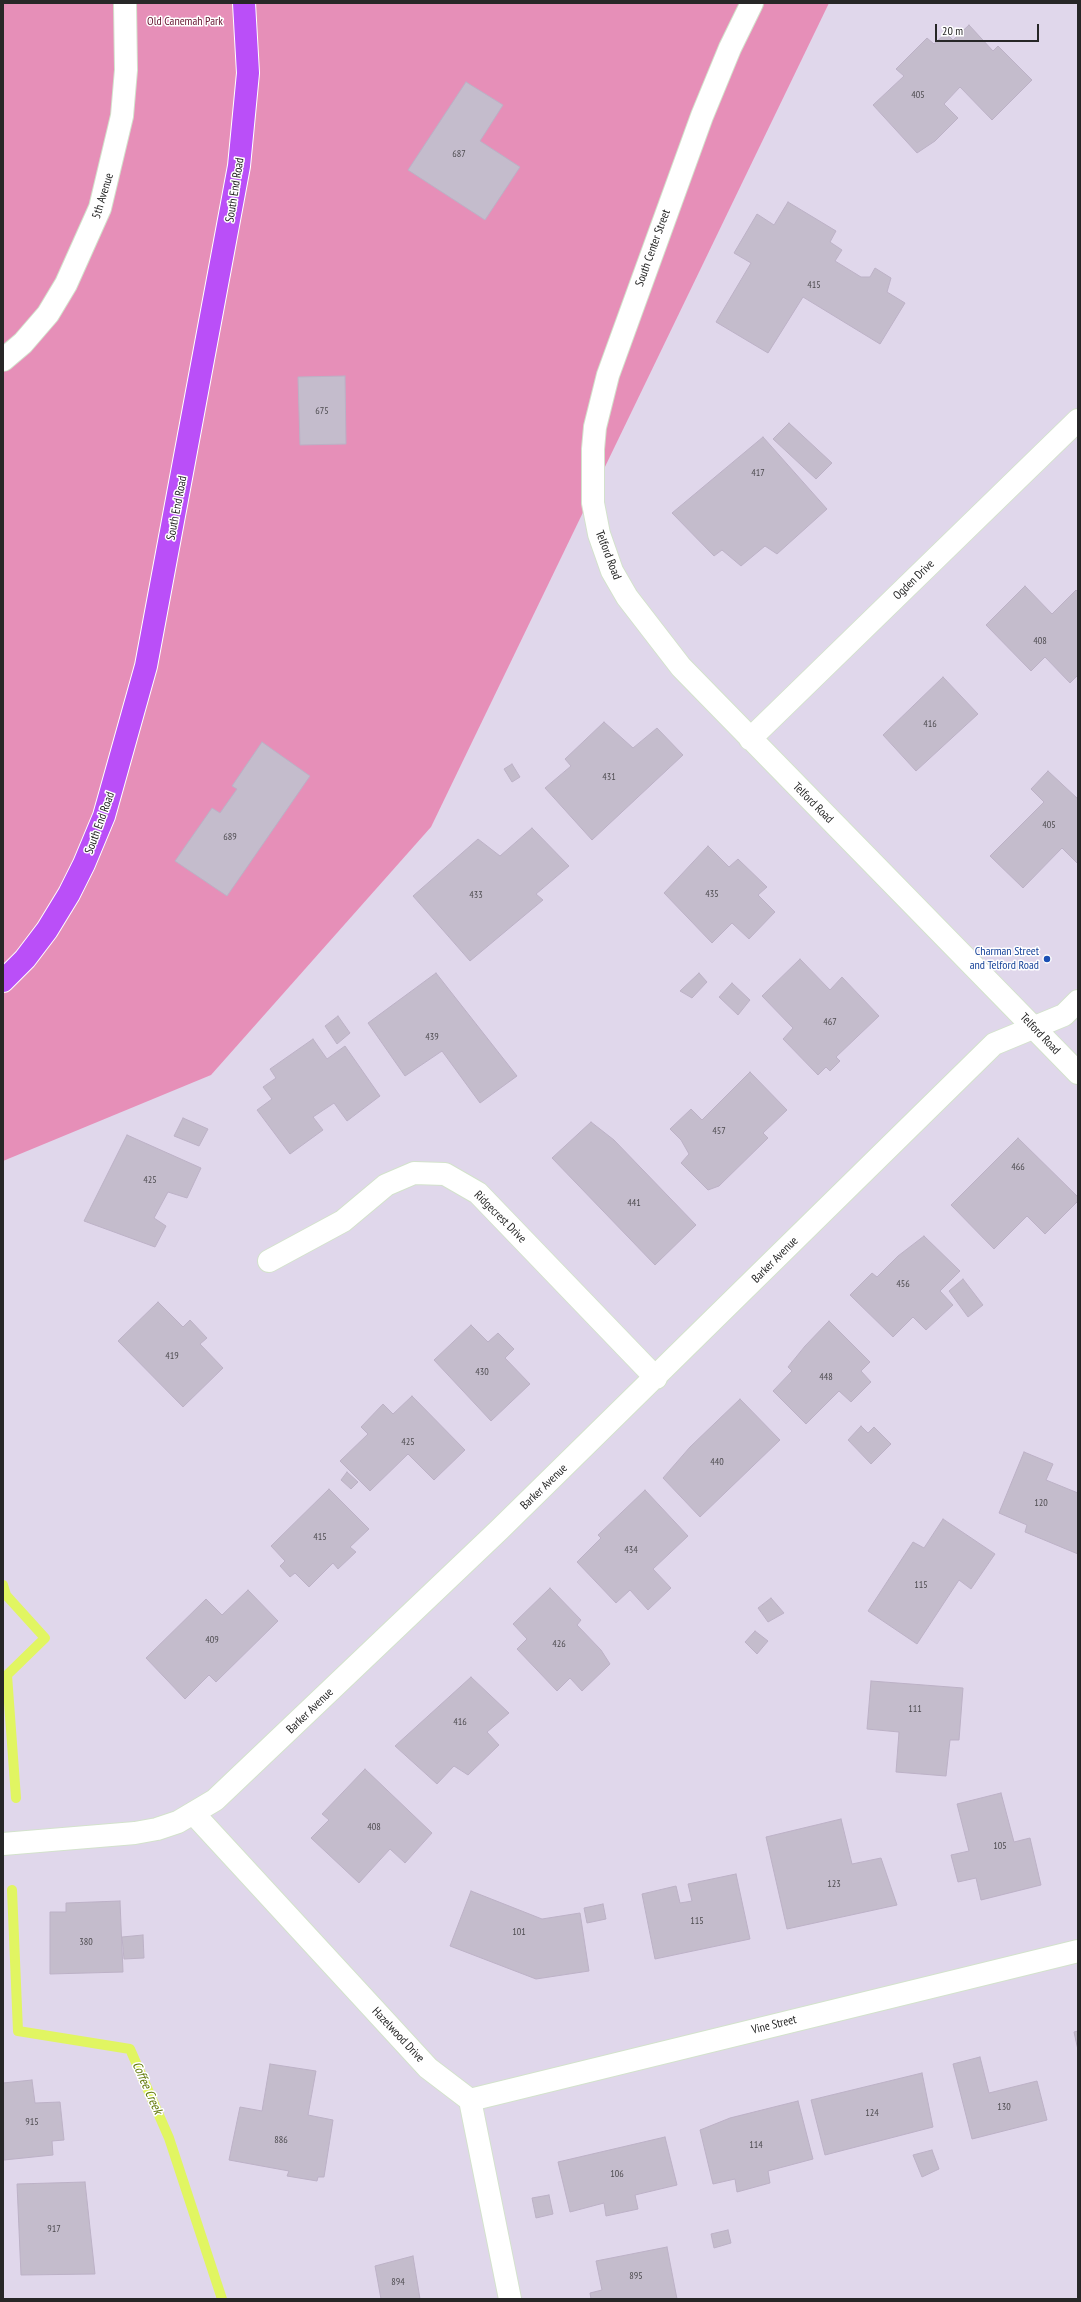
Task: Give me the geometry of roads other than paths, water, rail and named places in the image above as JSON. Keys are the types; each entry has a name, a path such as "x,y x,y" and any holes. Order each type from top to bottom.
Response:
{"main road":[{"name":"South End Road","path":"3,981 25,959 47,930 69,894 84,864 104,816 146,666 239,166 248,73 244,3"}],"street":[{"name":"5th Avenue","path":"3,360 23,343 48,314 66,284 100,208 122,116 126,70 125,3"},
{"name":"South Center Street","path":"593,503 592,482 595,427 608,375 702,116 732,42 752,3"},
{"name":"Ogden Drive","path":"750,739 1078,420"},
{"name":"Telford Road","path":"593,503 606,557 626,597 681,667 1078,1073"},
{"name":"Barker Avenue","path":"3,1844 135,1833 178,1822 194,1814 215,1800 246,1772 656,1378 994,1044 1064,1015 1078,1001"},
{"name":"Ridgecrest Drive","path":"269,1261 343,1220 386,1185 414,1173 445,1174 478,1193 656,1378"},
{"name":"Hazelwood Drive","path":"194,1814 428,2068 470,2100"},
{"name":"Vine Street","path":"470,2100 1078,1951"},
{"path":"470,2100 510,2299"}],"waterway":[{"name":"Coffee Creek","path":"3,1585 6,1595 45,1638 7,1675 16,1798"},
{"name":"Coffee Creek","path":"12,1890 18,2031 130,2049 169,2138 222,2299"}],"place":[{"name":"Charman Street and Telford Road","path":"1047,959"}],"park label":[{"name":"Old Canemah Park","path":"185,22"}]}
